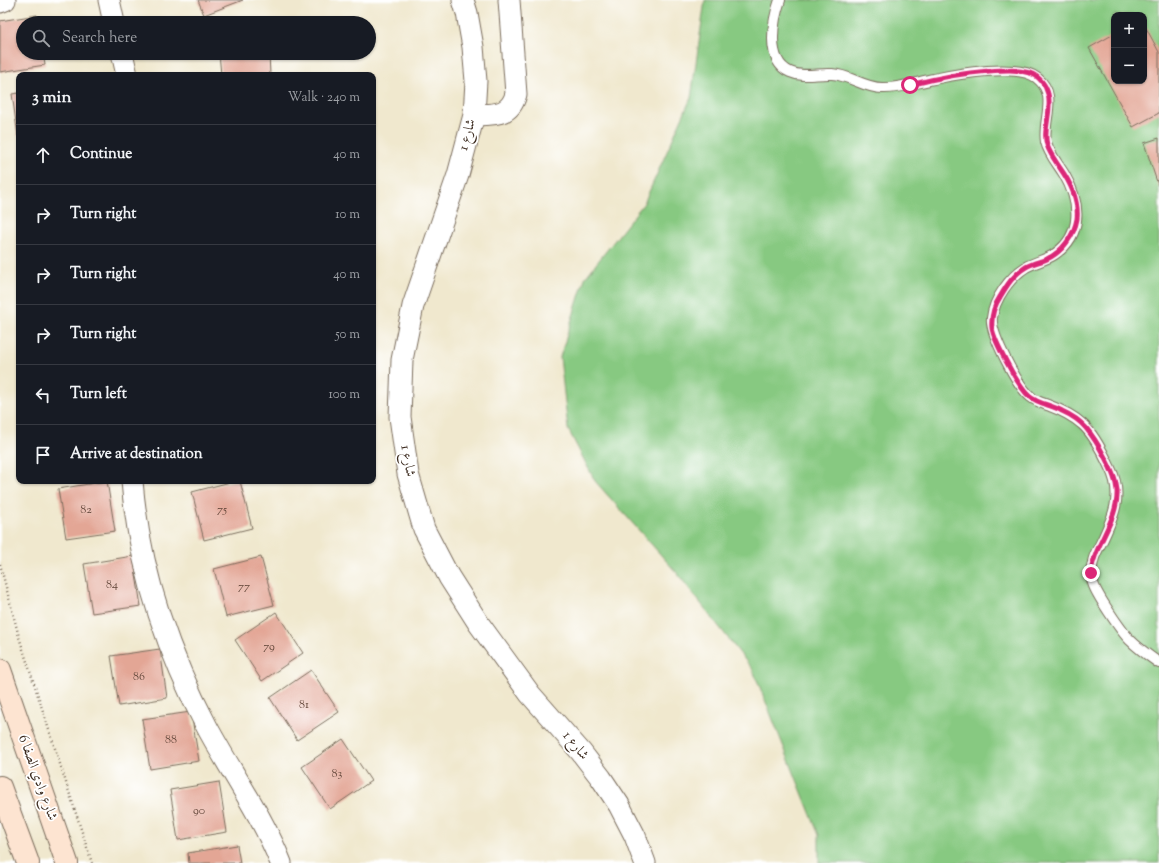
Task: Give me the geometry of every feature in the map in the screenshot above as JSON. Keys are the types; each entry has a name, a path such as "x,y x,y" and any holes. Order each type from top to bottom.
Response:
{"main road":[{"name":"شارع وادي الصفا 6","path":"0,670 67,863"},
{"path":"0,787 28,863"}],"street":[{"path":"0,2 5,0"},
{"path":"109,0 112,16"},
{"name":"شارع 1","path":"463,0 467,13 473,47 476,81 474,115 458,175 413,306 402,360 400,417 408,474 424,529 449,577 479,624 530,694 581,752 601,778 619,805 635,836 645,863"},
{"path":"474,115 504,112 514,102 516,94 510,0"},
{"path":"124,60 126,72"},
{"path":"132,484 142,549 158,610 180,670 207,727 253,806 281,863"}],"lane":[{"path":"780,0 773,30 775,53 780,64 789,72 843,76 871,87 882,88 896,87 956,75 1006,70 1031,73 1045,86 1049,95 1045,134 1046,144 1051,155 1071,187 1077,209 1077,220 1074,230 1062,248 1046,259 1026,267 1010,281 996,302 992,321 993,331 1005,358 1023,389 1034,400 1061,410 1079,422 1091,435 1110,467 1116,484 1117,501 1114,513 1092,562 1091,573 1093,584 1129,640 1140,650 1159,663"}],"path":[{"path":"0,564 19,637 36,693 92,863"}],"green space":[{"path":"705,0 1159,0 1159,863 819,863 819,835 753,670 677,573 595,481 568,429 560,357 585,278 644,203 691,98"}],"building":[{"path":"198,0 243,0 204,15"},
{"path":"16,18 16,60 44,60 45,65 0,72 0,21"},
{"path":"1147,30 1159,52 1159,113 1133,127 1089,48 1111,36 1111,84 1147,84"},
{"path":"220,60 269,60 270,72 221,72"},
{"path":"16,93 16,122 12,94"},
{"path":"1159,138 1159,188 1144,143"},
{"path":"89,484 107,484 115,531 66,538 58,489"},
{"path":"223,484 241,484 252,528 204,540 192,492"},
{"path":"133,556 141,606 92,613 84,564"},
{"path":"261,557 274,605 226,617 214,569"},
{"path":"276,612 303,653 262,681 235,640"},
{"path":"160,649 167,698 119,706 111,656"},
{"path":"311,670 339,712 297,740 270,698"},
{"path":"191,712 199,761 150,769 142,719"},
{"path":"343,739 371,781 330,809 302,767"},
{"path":"219,782 227,832 178,840 170,790"},
{"path":"237,845 240,863 189,863 188,853"}],"route":[{"path":"910,85 937,78 975,72 1006,70 1031,73 1045,86 1049,95 1045,134 1046,144 1051,155 1071,187 1077,209 1077,220 1074,230 1062,248 1046,259 1026,267 1010,281 996,302 992,321 993,331 1005,358 1023,389 1034,400 1061,410 1086,427 1115,478 1117,501 1114,513 1092,562 1091,573"}]}
